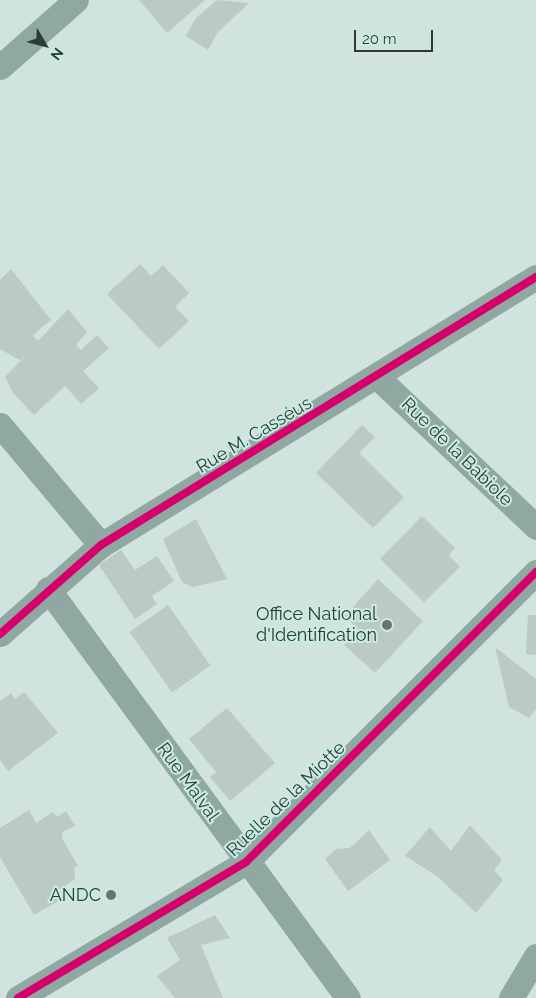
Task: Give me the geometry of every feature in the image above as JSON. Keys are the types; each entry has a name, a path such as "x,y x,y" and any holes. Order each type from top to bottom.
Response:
{"street":[{"path":"0,67 76,0"},
{"name":"Rue M. Casséus","path":"0,634 101,545 377,377 536,277"},
{"name":"Rue de la Babiole","path":"377,377 536,527"},
{"path":"0,425 101,545"},
{"name":"Ruelle de la Miotte","path":"18,998 246,862 536,572"},
{"name":"Rue Malval","path":"48,590 246,862 348,998"},
{"path":"512,998 536,956"}],"building":[{"path":"139,0 205,0 167,33"},
{"path":"217,0 249,3 218,32 208,50 186,36 195,19"},
{"path":"140,264 151,276 163,265 189,293 175,307 189,321 159,349 107,294"},
{"path":"11,269 51,320 33,335 38,341 68,309 87,332 76,345 81,350 97,335 109,348 83,371 99,388 81,404 65,386 34,415 13,393 5,377 28,353 20,360 0,349 0,280"},
{"path":"362,425 375,437 359,453 404,497 373,528 316,473"},
{"path":"422,516 455,548 449,555 460,567 424,602 380,559"},
{"path":"196,519 227,579 193,587 182,582 163,539"},
{"path":"121,550 135,570 157,556 174,581 152,596 157,604 135,619 99,565"},
{"name":"Office National d'Identification","path":"378,579 423,621 375,673 344,645 358,629 345,616"},
{"path":"168,605 210,666 172,693 129,632"},
{"path":"528,615 536,615 536,655 526,654"},
{"path":"495,647 536,679 536,709 529,718 509,707"},
{"path":"24,692 58,733 8,771 0,760 0,701 11,693 15,699"},
{"path":"227,708 275,763 230,801 210,777 216,772 189,739"},
{"path":"29,810 36,823 53,812 57,817 66,811 75,826 62,832 62,838 78,866 74,868 75,879 56,892 60,900 34,915 0,857 0,828"},
{"path":"470,825 502,860 494,870 503,880 476,913 437,876 405,856 430,827 451,851"},
{"path":"369,830 390,860 348,891 325,859 336,849 350,848"},
{"path":"215,915 230,938 201,945 223,998 175,998 157,976 180,960 167,938"}],"cycle path":[{"path":"0,634 101,545 536,277"},
{"path":"18,998 246,862 536,572"}],"place":[{"name":"Office National d'Identification","path":"387,625"},
{"name":"ANDC","path":"111,895"}]}
